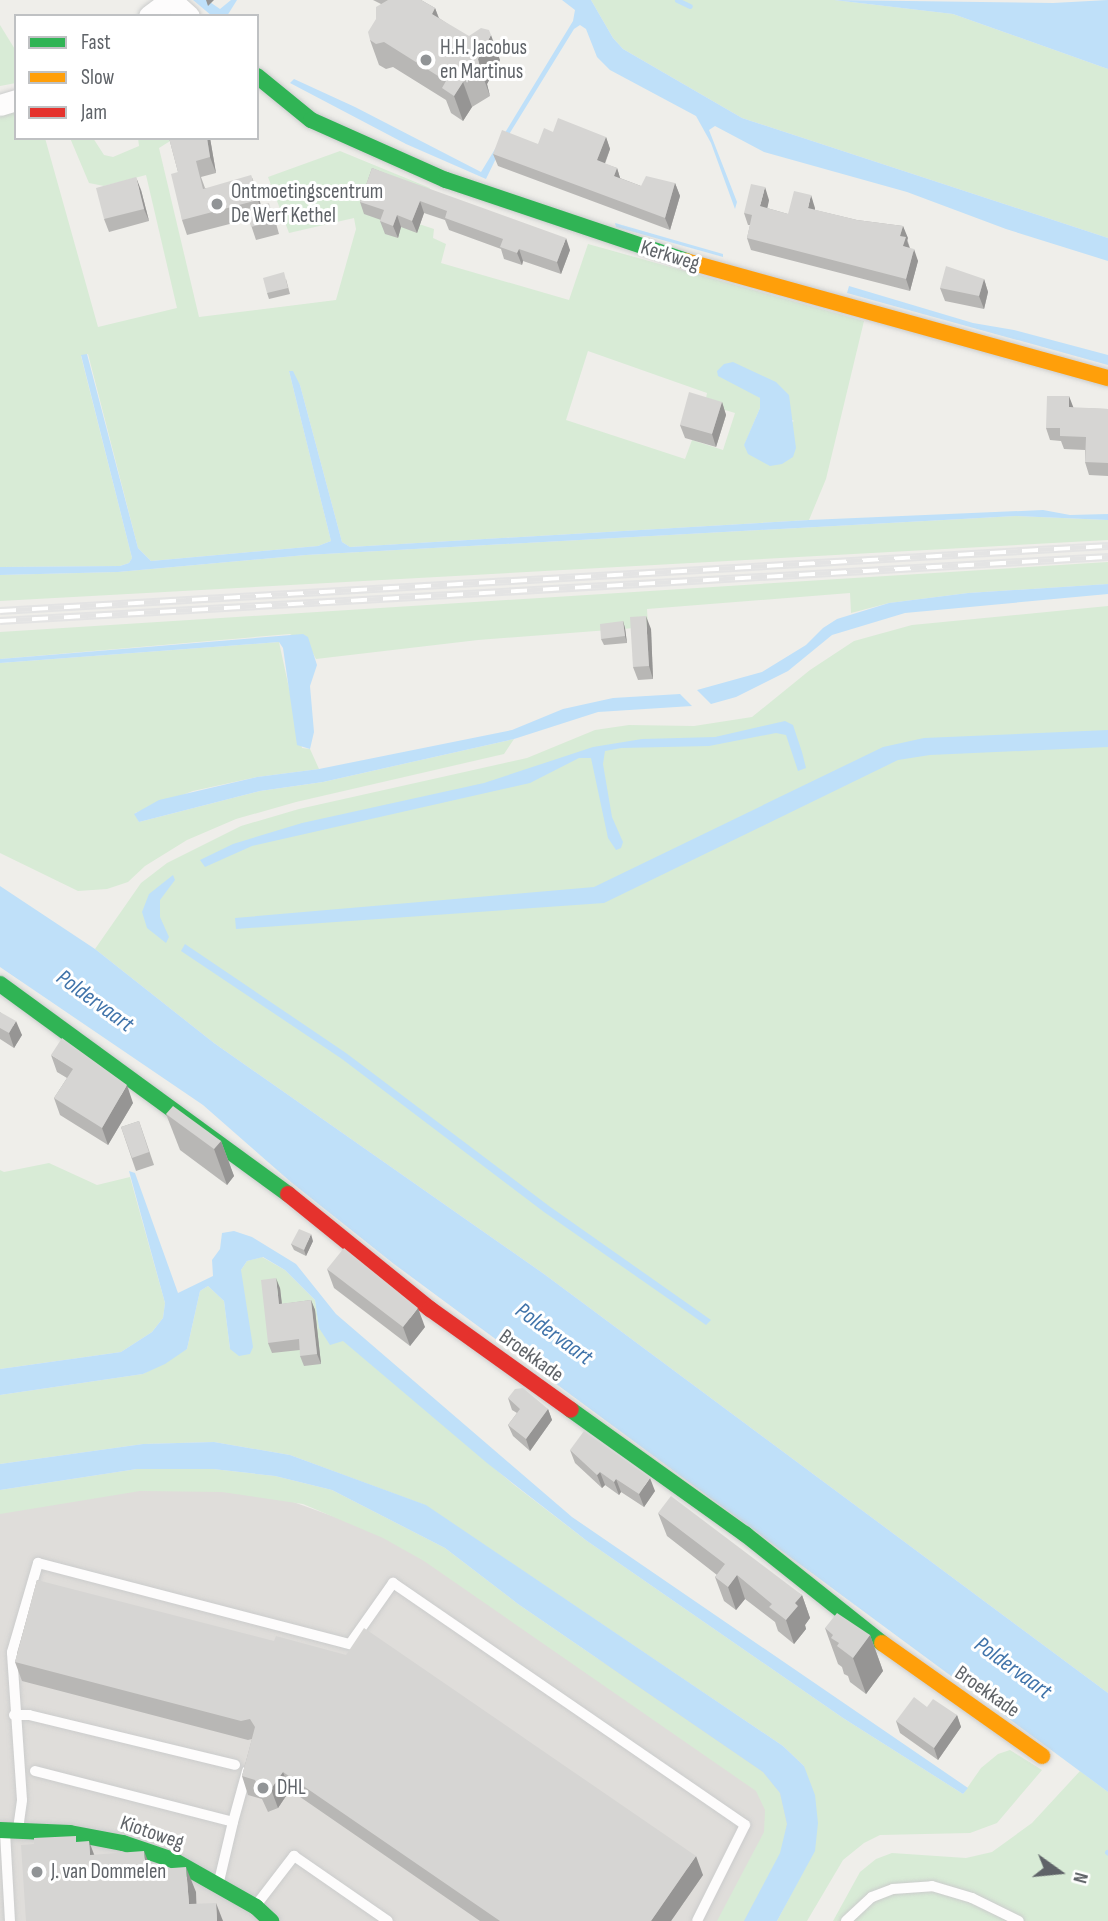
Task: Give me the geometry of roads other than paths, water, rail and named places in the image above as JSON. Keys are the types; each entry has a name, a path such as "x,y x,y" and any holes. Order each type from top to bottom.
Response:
{"street":[{"path":"152,14 171,0 187,14"},
{"name":"Kerkweg","path":"259,78 311,120 446,180 674,258 1108,377"},
{"name":"Broekkade","path":"0,984 299,1202 430,1309 745,1534 892,1651 1042,1756"},
{"name":"Kiotoweg","path":"8,1830 70,1833 123,1843 173,1860 256,1906 271,1921"}],"lane":[{"path":"10,1921 8,1830 22,1800 14,1715 12,1651 38,1563 350,1644 393,1583 745,1825 697,1921"},
{"path":"14,1715 29,1715 235,1765"},
{"path":"218,1884 251,1758"},
{"path":"35,1771 233,1822"},
{"path":"256,1906 294,1856 388,1921"},
{"path":"846,1921 872,1897 893,1889 932,1886 972,1898 1018,1921"}],"water":[{"path":"193,0 207,0 220,9 231,0 237,0 228,14 210,14"},
{"path":"562,0 591,0 613,38 623,49 742,118 1108,238 1108,261 1006,229 907,192 764,152 715,126 709,130 737,202 735,209 711,143 696,116 610,70 597,57 586,29 580,25 574,29 503,144 486,179 406,144 290,83 294,79 355,107 481,172 573,21 575,10"},
{"path":"834,0 1053,3 1108,0 1108,69 953,14"},
{"path":"615,223 723,254 723,257 616,227"},
{"path":"849,286 973,323 1014,330 1108,355 1108,365 847,293"},
{"path":"87,354 138,548 151,561 318,546 331,541 289,371 293,371 300,385 342,542 350,547 809,520 1043,510 1070,515 1108,514 1108,520 1016,516 306,555 118,572 0,575 0,567 120,566 129,563 132,558 81,355"},
{"path":"733,362 776,382 789,395 796,448 793,457 782,464 770,466 748,454 744,445 760,408 760,398 718,376 717,371 724,364"},
{"path":"1108,584 1108,594 905,613 832,635 788,671 736,697 711,704 697,690 762,672 806,645 823,628 837,619 889,603 968,593"},
{"path":"303,634 308,637 317,665 310,686 314,732 310,749 297,745 283,648 279,642 0,663 0,659"},
{"path":"680,694 692,706 598,712 514,739 323,782 260,791 139,822 134,814 159,800 257,777 319,769 512,730 563,709 613,698"},
{"path":"785,721 793,725 802,752 806,768 798,771 786,735 776,733 709,746 621,748 605,751 603,764 612,817 623,842 621,848 616,850 608,838 591,758 579,758 530,783 252,846 205,867 200,860 233,844 302,823 484,783 593,747 642,739 715,737"},
{"path":"1108,730 1108,747 930,755 898,760 604,903 236,929 235,918 594,887 883,747 924,738"},
{"path":"173,875 175,880 160,900 160,917 169,937 166,943 147,928 142,912 149,894"},
{"name":"Poldervaart","path":"0,886 95,949 214,1043 544,1274 1108,1693 1108,1792 394,1264 292,1183 203,1105 0,967"},
{"path":"185,944 346,1053 549,1206 711,1320 706,1325 544,1212 342,1059 181,951"},
{"path":"129,1171 135,1173 178,1293 213,1276 212,1260 220,1249 222,1233 234,1231 252,1237 296,1264 336,1314 572,1517 968,1788 963,1794 843,1718 587,1541 487,1463 343,1341 330,1345 319,1328 315,1300 285,1270 263,1257 247,1261 241,1270 253,1347 250,1354 239,1356 230,1349 224,1301 208,1286 200,1291 187,1349 165,1364 143,1374 0,1395 0,1369 121,1352 152,1332 163,1318 165,1303"},
{"path":"214,1442 290,1455 426,1505 783,1746 804,1766 815,1795 818,1823 815,1851 777,1921 744,1921 780,1853 787,1824 780,1793 763,1772 518,1604 445,1548 332,1490 275,1476 213,1469 137,1469 0,1490 0,1464 143,1444"}],"waterway":[{"path":"677,0 690,6"}],"railway":[{"path":"0,611 1108,546"},
{"path":"0,621 1108,557"}],"place":[{"name":"H.H. Jacobus en Martinus","path":"426,60"},
{"name":"Ontmoetingscentrum De Werf Kethel","path":"217,204"},
{"name":"DHL","path":"263,1788"},
{"name":"J. van Dommelen","path":"37,1872"}]}
